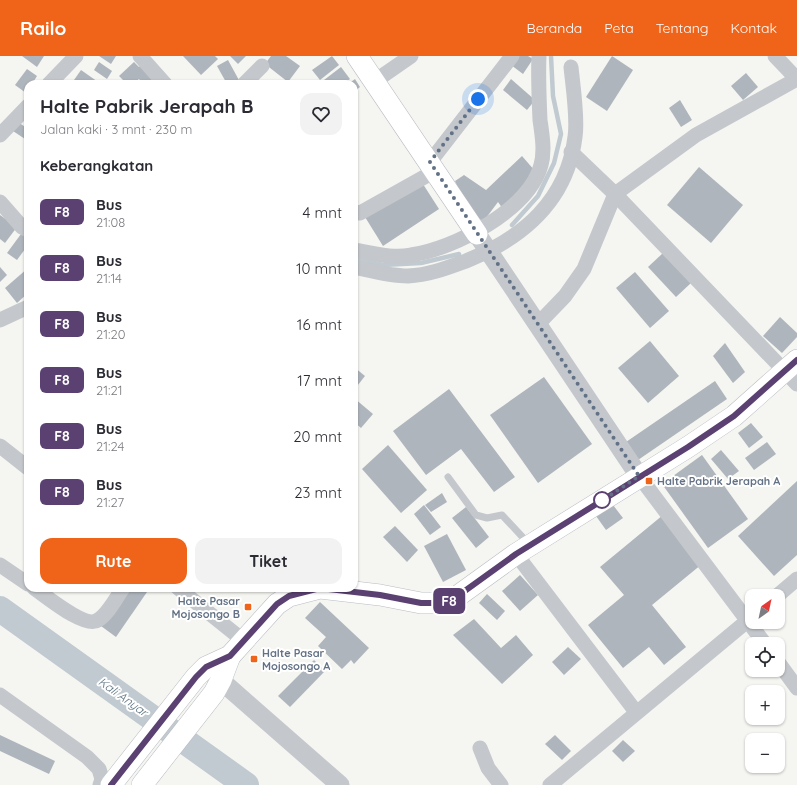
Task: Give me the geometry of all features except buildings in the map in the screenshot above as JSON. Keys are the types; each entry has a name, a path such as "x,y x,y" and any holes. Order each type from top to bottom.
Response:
{"main road":[{"path":"357,56 476,233"},
{"path":"353,592 421,603 443,602 455,598 523,550 639,476 688,447 734,416 793,372"},
{"path":"111,785 201,672 230,656 277,604 289,596 301,592"},
{"path":"142,785 217,687 230,656"}],"street":[{"path":"53,80 76,56"},
{"path":"140,56 161,80"},
{"path":"375,81 411,56"},
{"path":"358,213 360,213 432,166 512,56"},
{"path":"358,251 392,256 410,256 434,250 476,233 515,205 531,184 541,166 543,151 538,88 539,56"},
{"path":"538,324 565,296 584,269 615,194 696,135 797,79 776,56"},
{"path":"248,80 262,66"},
{"path":"358,268 381,274 408,276 431,273 488,252 513,238 526,227 546,207 567,169 575,137 571,67"},
{"path":"0,135 24,110"},
{"path":"571,152 793,372"},
{"path":"0,202 24,228"},
{"path":"476,233 639,476 745,613"},
{"path":"0,320 24,309"},
{"path":"0,446 24,465"},
{"path":"523,550 636,712"},
{"path":"0,565 24,581"},
{"path":"785,589 797,579"},
{"path":"40,592 74,615 88,622 94,622 101,618 120,592"},
{"path":"183,592 244,641"},
{"path":"550,785 636,712 745,623"},
{"path":"201,672 217,687 340,785"},
{"path":"785,672 797,688"},
{"path":"0,695 86,757 99,769 102,779 100,785"},
{"path":"480,748 488,768 501,785"}],"lane":[{"path":"448,478 476,515 487,518 502,515 523,550"}],"waterway":[{"path":"512,225 538,196 554,163 561,134 553,96 551,56"},
{"path":"358,259 383,265 421,263 459,254"},
{"name":"Kali Anyar","path":"0,609 246,785"}],"bus line":[{"name":"F8","path":"358,592 421,603 438,603 455,598 491,574 516,554 639,476 688,447 734,416 786,372 797,360"},
{"name":"F8","path":"111,785 196,677 206,667 230,656 277,604 289,596 301,592"}],"place":[{"name":"Halte Pabrik Jerapah A","path":"649,481"},
{"name":"Halte Pasar Mojosongo B","path":"248,607"},
{"name":"Halte Pasar Mojosongo A","path":"254,659"}],"route":[{"path":"478,99 430,162 485,247 639,476 600,502 602,500"}]}
